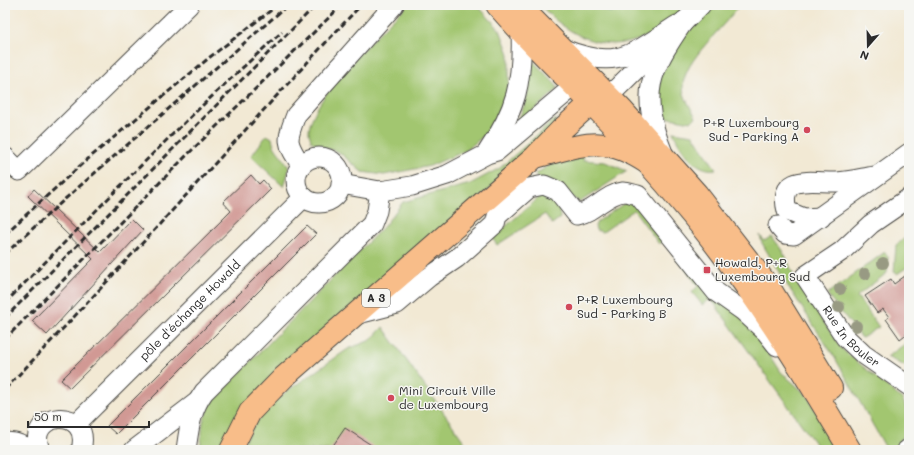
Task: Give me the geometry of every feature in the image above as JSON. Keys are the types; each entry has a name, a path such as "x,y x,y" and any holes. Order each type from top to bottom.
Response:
{"main road":[{"path":"497,5 521,32 574,86 600,100"},
{"path":"519,5 559,47 600,100 655,159 697,194 769,287 824,376 867,450"},
{"name":"A 3","path":"231,450 250,412 284,377 358,314 536,157 561,130 600,100"},
{"name":"A 3","path":"536,157 590,143 602,144 655,159"},
{"path":"655,159 692,215 728,261 810,382 850,450"}],"street":[{"path":"5,157 19,171 189,5"},
{"path":"301,165 289,145 290,130 296,115 394,5"},
{"path":"600,100 701,5"},
{"path":"559,47 596,59 616,59 644,46 684,21"},
{"path":"655,159 650,88 662,53 684,21"},
{"path":"487,154 503,129 517,95 522,61 521,32"},
{"path":"341,184 380,191 412,186 446,175 487,154 497,151 574,86"},
{"path":"5,142 26,164"},
{"path":"778,226 785,234 794,235 909,153"},
{"path":"316,157 328,159 338,167 342,179 341,184 335,196 329,200 315,202 304,197 300,192 296,181 298,170 301,165 316,157"},
{"path":"821,217 804,218 787,211 784,200 787,189 795,183 808,180 837,182 876,176"},
{"path":"358,314 397,304 429,277 457,258 495,224 501,223 537,193 538,188 544,185 558,190 577,215 588,213 618,193 624,192 638,195 716,292 743,311 766,332 792,367 810,382"},
{"path":"134,450 197,402 210,386 372,224 377,211 380,191"},
{"name":"pôle d'échange Howald","path":"76,424 304,197"},
{"name":"Rue In Bouler","path":"909,198 871,224 842,251 805,276 846,337 864,354 909,386"},
{"path":"186,450 191,417 197,402"},
{"path":"10,442 28,441 38,444 45,422 57,418 70,419 76,424 82,436 81,450"}],"green space":[{"path":"408,5 477,5 500,30 509,54 509,94 495,127 465,151 430,166 384,175 362,172 339,152 319,146 311,141 309,132 312,118 334,84 366,46"},
{"path":"540,5 687,5 651,34 630,42 616,44 601,43 575,33 562,25"},
{"path":"715,5 739,5 697,55 685,76 683,86 684,94 696,117 691,122 665,117 661,119 659,113 660,76 682,38"},
{"path":"528,56 557,86 557,90 514,127 526,101 529,76"},
{"path":"555,119 557,123 221,450 200,450 203,422 211,402 384,226 403,202 470,184 500,168"},
{"path":"673,132 693,135 716,169 702,167 695,163 684,152"},
{"path":"267,135 272,138 273,143 285,160 289,169 284,187 251,156"},
{"path":"584,154 583,160 605,162 627,171 580,202 540,179 536,174 555,161"},
{"path":"548,194 558,203 560,218 552,224 545,214 497,245 492,238 542,195"},
{"path":"631,201 666,239 659,244 634,210 603,232 596,230 595,226 597,222 626,202"},
{"path":"760,235 764,241 772,236 785,255 797,283 842,349 902,399 907,413 907,426 902,439 892,450 887,450 835,358 780,274 762,243"},
{"path":"909,235 909,266 897,274 894,272 896,245"},
{"path":"672,250 755,331 781,372 808,396 836,450 818,450 819,449 711,299 702,305 692,292 698,286"},
{"path":"885,252 888,257 887,273 857,296 879,327 862,338 827,294"},
{"path":"383,327 470,450 241,450 253,426 270,406 287,391 348,349 371,340"},
{"path":"909,341 909,368 887,357"}],"water":[{"path":"590,5 633,5 610,12"}],"building":[{"path":"251,175 259,184 263,180 271,189 70,388 61,380 231,211 223,202"},
{"path":"34,189 100,252 132,219 143,230 47,335 32,321 93,259 28,196"},
{"path":"307,226 316,234 116,434 107,426"},
{"path":"909,273 909,332 900,339 886,319 889,317 883,309 877,313 865,296 891,279 894,284"},
{"path":"345,428 379,450 330,450"}],"railway":[{"path":"5,234 82,164 210,57 278,5"},
{"path":"5,254 65,199 288,5"},
{"path":"5,318 316,5"},
{"path":"5,339 188,154 342,5"},
{"path":"5,389 140,246 361,5"},
{"path":"5,303 176,131 282,32"}],"place":[{"name":"P+R Luxembourg Sud - Parking A","path":"807,130"},
{"name":"Howald, P+R Luxembourg Sud","path":"707,270"},
{"name":"P+R Luxembourg Sud - Parking B","path":"569,307"},
{"name":"Mini Circuit Ville de Luxembourg","path":"391,398"}]}
